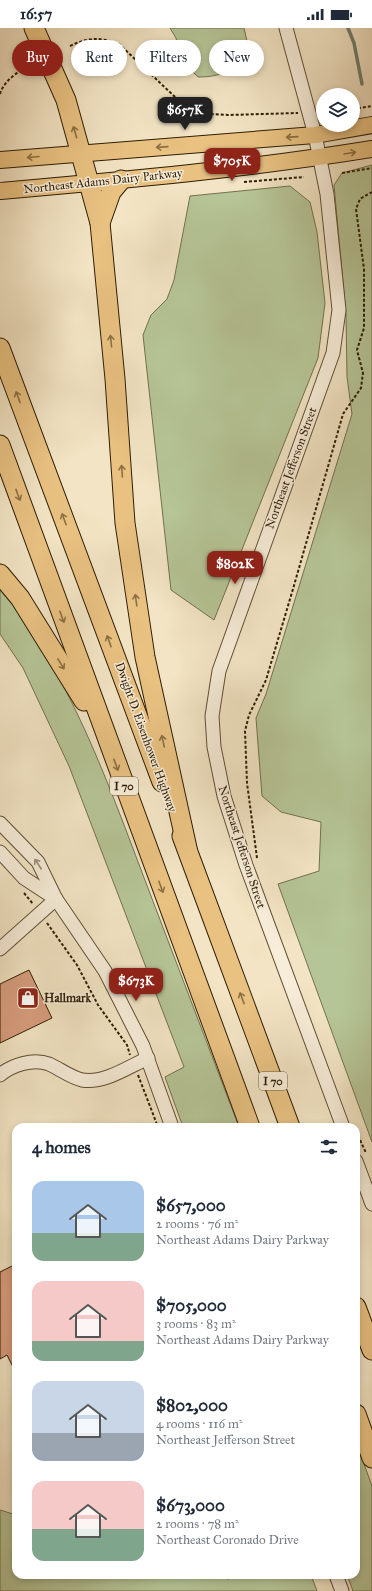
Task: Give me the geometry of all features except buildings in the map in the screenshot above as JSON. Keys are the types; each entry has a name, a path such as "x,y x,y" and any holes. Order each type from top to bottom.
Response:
{"highway":[{"path":"34,28 66,100 82,153 100,223 115,379 125,523 145,657 187,848"},
{"path":"100,223 111,192 121,180"},
{"name":"Dwight D. Eisenhower Highway","path":"0,348 289,1123"},
{"name":"I 70","path":"0,445 105,735 249,1123"},
{"path":"0,574 20,598 105,735"},
{"path":"360,1318 372,1350"},
{"path":"360,1425 372,1458"}],"main road":[{"path":"0,160 315,135 372,125"},
{"name":"Northeast Adams Dairy Parkway","path":"0,191 121,180 319,158 372,149"}],"street":[{"name":"Northeast Jefferson Street","path":"286,28 315,135 327,194 339,310 333,353 218,671 212,716 214,747 224,796 246,865 342,1123"},
{"path":"0,823 38,862 56,898 105,971 124,1006 148,1058 171,1123"},
{"path":"0,852 24,878 56,898"},
{"path":"0,949 56,898"},
{"path":"0,1075 23,1063 35,1062 48,1064 82,1080 100,1079 148,1058"},
{"path":"360,1172 372,1204"},
{"path":"338,1579 342,1591"}],"path":[{"path":"70,46 86,38 106,39 119,44 192,112 228,114 289,112"},
{"path":"0,94 2,87 14,76"},
{"path":"360,108 372,106"},
{"path":"342,173 372,168"},
{"path":"258,862 247,783 245,731 249,715 266,680 294,589 343,414 361,388 363,373 357,350 364,328 364,269 356,209 360,199 372,192"},
{"path":"46,921 76,965 98,1005 127,1045"},
{"path":"139,1078 156,1123"}],"green space":[{"path":"170,28 244,28 247,40 209,40 209,76 213,76 198,77 197,76 201,76 201,40 176,40"},
{"path":"372,165 372,1142 278,884 319,871 321,822 281,812 262,796 256,718 266,694 352,414 347,377 346,314 334,185 342,173"},
{"path":"290,186 310,202 317,232 325,303 318,358 214,620 171,590 143,335 151,315 167,299 174,280 190,196"},
{"path":"0,587 24,620 46,655 83,725 114,799 237,1123 182,1123 165,1077 184,1067 69,766 23,668 0,634"},
{"path":"360,1453 372,1486 372,1591 353,1591 348,1579 360,1579"},
{"path":"0,1510 12,1514 12,1579 312,1579 317,1591 0,1591"}],"waterway":[{"path":"348,28 354,43 362,84"}],"place":[{"name":"Hallmark","path":"28,998"}]}
